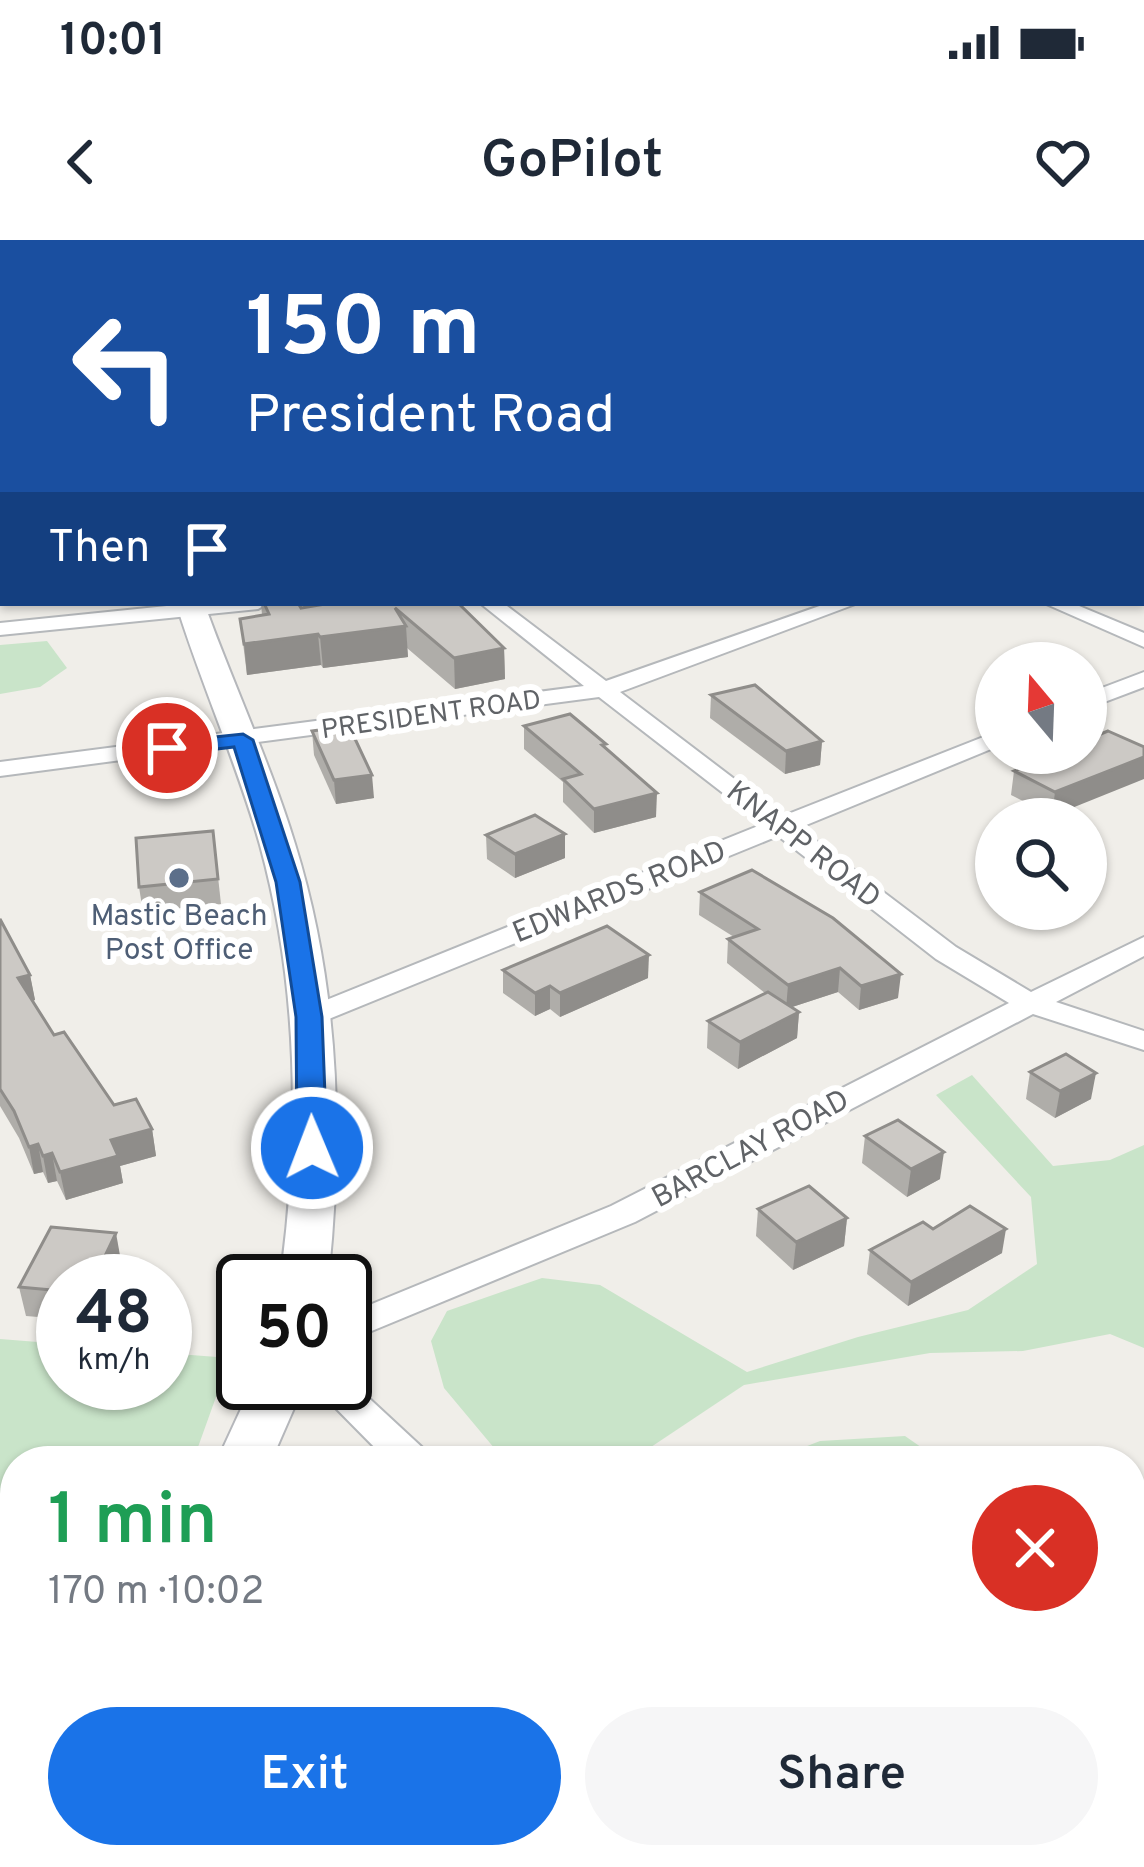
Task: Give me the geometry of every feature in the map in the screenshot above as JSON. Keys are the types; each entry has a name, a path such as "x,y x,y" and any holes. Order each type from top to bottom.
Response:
{"main road":[{"path":"191,607 243,740 288,882 309,1017 312,1223 308,1254"},
{"path":"251,1446 267,1410"}],"street":[{"name":"KNAPP ROAD","path":"494,606 946,953 1028,1002 1144,1041"},
{"name":"PRESIDENT ROAD","path":"0,769 603,690 840,606"},
{"path":"1061,606 1144,641"},
{"path":"0,629 191,607"},
{"path":"1107,694 1144,679"},
{"name":"EDWARDS ROAD","path":"309,1017 975,748"},
{"name":"BARCLAY ROAD","path":"372,1318 622,1214 1144,944"},
{"path":"356,1410 393,1446"}],"green space":[{"path":"47,641 67,668 40,687 0,694 0,645"},
{"path":"972,1075 1053,1166 1110,1160 1144,1145 1144,1348 1110,1334 1023,1351 930,1353 744,1385 652,1446 492,1446 444,1388 431,1341 447,1311 542,1278 600,1285 747,1372 858,1337 968,1310 1037,1264 1031,1197 936,1095"},
{"path":"0,1339 36,1342 36,1410 192,1410 192,1355 216,1357 216,1397 198,1446 0,1446"},
{"path":"905,1436 919,1446 807,1446 820,1441"}],"building":[{"path":"265,606 461,606 504,648 454,658 395,608 406,626 244,644 240,619 269,614"},
{"path":"755,685 822,741 786,751 711,695"},
{"path":"570,714 657,793 594,809 563,779 581,774 524,726"},
{"path":"349,726 372,775 334,780 312,731"},
{"path":"1107,731 1144,747 1144,757 1107,772"},
{"path":"1020,774 1101,774 1055,792"},
{"path":"535,815 565,834 515,854 486,835"},
{"path":"213,831 218,879 139,887 136,838"},
{"path":"752,870 833,918 901,974 861,986 840,968 788,985 728,939 758,929 700,892"},
{"path":"0,919 30,975 18,978 54,1035 64,1032 114,1105 136,1099 152,1129 111,1140 118,1156 60,1172 52,1153 43,1156 38,1144 29,1147 0,1089"},
{"path":"607,926 649,955 560,993 550,986 535,993 503,970"},
{"path":"768,992 799,1012 740,1042 708,1021"},
{"path":"1066,1054 1096,1073 1060,1091 1030,1072"},
{"path":"898,1120 944,1152 911,1169 865,1136"},
{"path":"809,1186 847,1218 796,1242 758,1209"},
{"path":"970,1206 1006,1229 911,1282 870,1250 923,1222 933,1229"},
{"path":"51,1227 116,1233 106,1254 37,1254"},
{"path":"36,1255 36,1289 19,1287"}],"place":[{"name":"Mastic Beach Post Office","path":"179,878"}],"route":[{"path":"167,748 243,740 288,882 309,1017 312,1148"}]}
